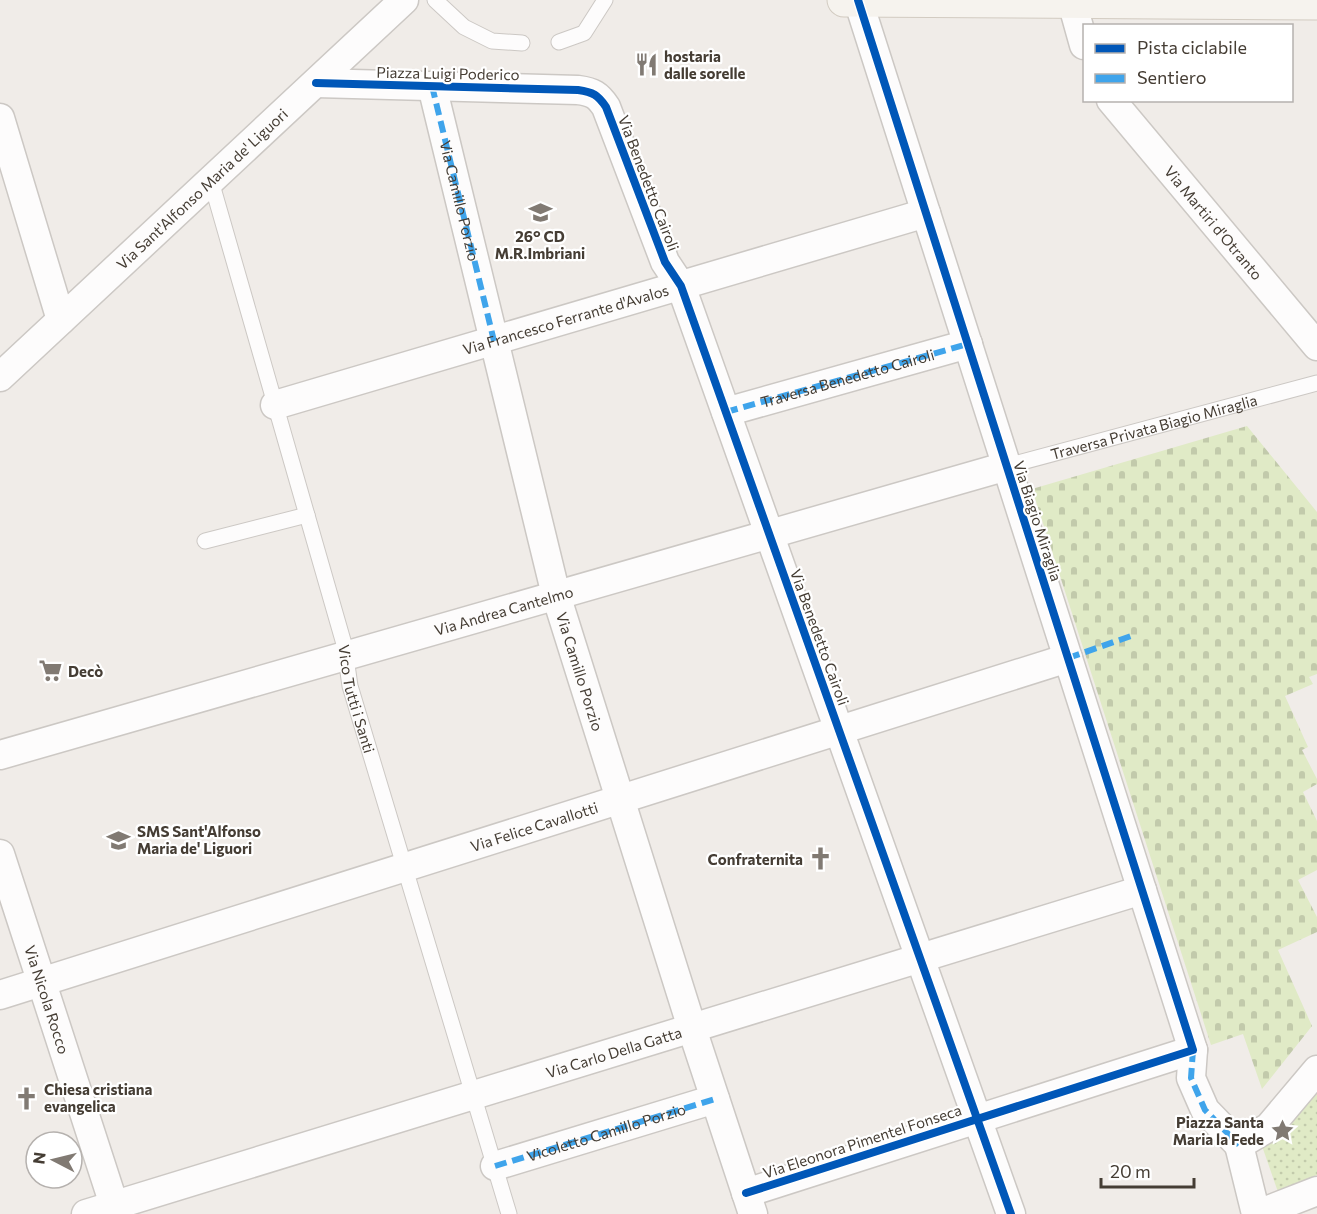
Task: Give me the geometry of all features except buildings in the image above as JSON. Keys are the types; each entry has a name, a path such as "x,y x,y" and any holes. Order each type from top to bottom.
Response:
{"main road":[{"path":"844,0 1317,3"}],"street":[{"name":"Via Sant'Alfonso Maria de' Liguori","path":"0,377 404,0"},
{"name":"Via Biagio Miraglia","path":"858,0 1193,1050"},
{"path":"1072,2 1083,41"},
{"path":"361,40 377,85"},
{"name":"Piazza Luigi Poderico","path":"316,83 578,90"},
{"name":"Via Camillo Porzio","path":"432,86 556,595 749,1203"},
{"name":"Via Benedetto Cairoli","path":"578,90 592,92 606,107 664,261 681,286 1011,1214"},
{"name":"Via Martiri d'Otranto","path":"1113,102 1317,346"},
{"path":"0,118 5,154 61,320"},
{"name":"Via Francesco Ferrante d'Avalos","path":"275,405 926,213"},
{"name":"Traversa Benedetto Cairoli","path":"726,412 968,344"},
{"name":"Via Andrea Cantelmo","path":"0,754 1007,466"},
{"name":"Via Felice Cavallotti","path":"0,995 1068,658"},
{"name":"Via Nicola Rocco","path":"0,854 116,1210"},
{"name":"Via Carlo Della Gatta","path":"86,1214 116,1210 473,1095 1142,890"},
{"path":"1193,1050 1191,1078 1205,1110 1239,1145 1257,1214 1317,1191"},
{"name":"Via Eleonora Pimentel Fonseca","path":"749,1203 978,1118 1193,1050"},
{"path":"1239,1145 1269,1127 1317,1070"},
{"name":"Vicoletto Camillo Porzio","path":"495,1166 715,1099"}],"lane":[{"path":"435,0 464,27 492,41 522,43"},
{"path":"559,42 584,33 605,0"},
{"name":"Vico Tutti i Santi","path":"211,181 347,655 350,686 509,1214"},
{"name":"Traversa Privata Biagio Miraglia","path":"1007,466 1317,383"},
{"path":"205,541 307,515"}],"green space":[{"path":"1247,426 1317,512 1317,674 1309,677 1313,684 1285,696 1308,747 1302,750 1317,779 1317,784 1303,792 1317,821 1317,870 1298,880 1317,917 1317,932 1278,950 1312,1026 1262,1089 1243,1034 1211,1045 1032,489"},
{"path":"1317,1092 1317,1175 1278,1192 1262,1146"}],"marked path":[{"path":"432,86 494,341"},
{"path":"726,412 968,344"},
{"path":"1068,658 1134,635"},
{"path":"1193,1050 1191,1078 1205,1110 1239,1145"},
{"path":"495,1166 715,1099"}],"cycle path":[{"path":"746,1193 1193,1050 858,0"},
{"path":"316,83 578,90 595,95 606,107 665,262 681,286 1011,1214"}],"place":[{"name":"hostaria dalle sorelle","path":"646,65"},
{"name":"26° CD M.R.Imbriani","path":"540,212"},
{"name":"Decò","path":"50,671"},
{"name":"SMS Sant'Alfonso Maria de' Liguori","path":"119,840"},
{"name":"Confraternita","path":"821,859"},
{"name":"Chiesa cristiana evangelica","path":"26,1098"},
{"name":"Piazza Santa Maria la Fede","path":"1282,1131"}]}
